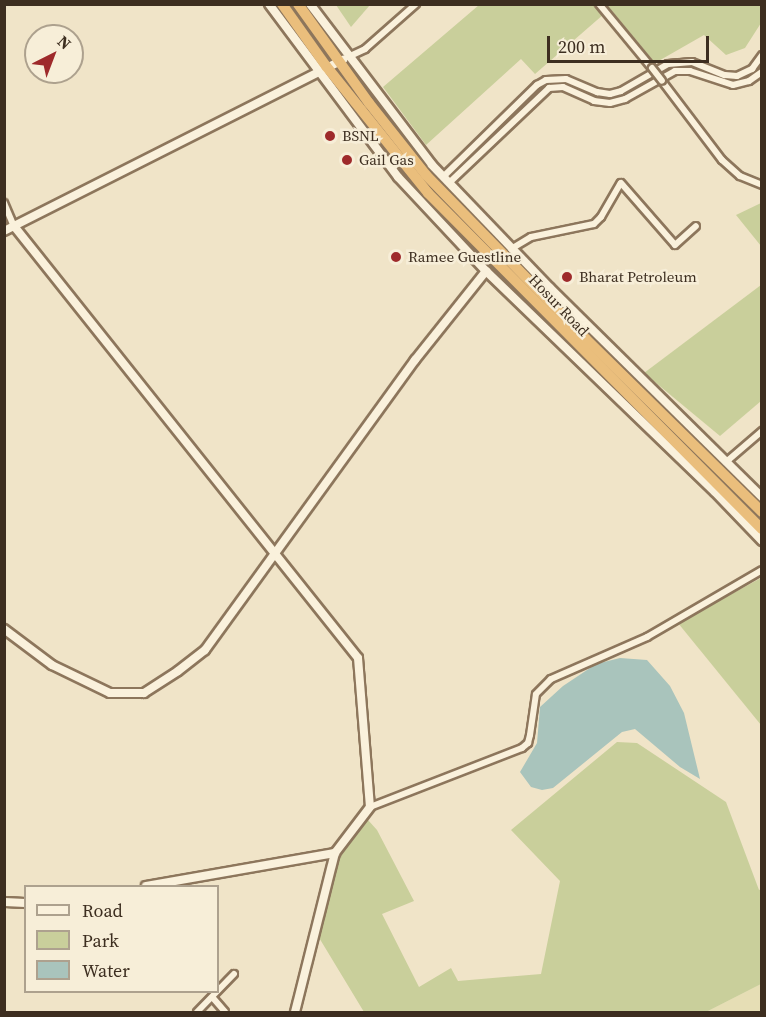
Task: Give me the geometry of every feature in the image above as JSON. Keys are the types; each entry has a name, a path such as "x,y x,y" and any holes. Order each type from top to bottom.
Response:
{"highway":[{"name":"Hosur Road","path":"282,4 325,70 428,194 728,499 762,529"},
{"name":"Hosur Road","path":"298,4 344,57 426,175 586,339 762,512"}],"street":[{"path":"269,4 325,70 398,177 486,271 728,499 762,541"},
{"path":"310,4 344,57 446,180 511,249 762,497"},
{"path":"4,231 325,70 344,57 365,49 416,4"},
{"path":"599,4 663,81 722,160 740,176 762,185"},
{"path":"446,180 537,85 546,80 566,79 597,92 610,94 621,91 658,68 673,62 692,62 725,75 737,76 752,69 762,55"},
{"path":"446,180 549,88 563,87 594,101 610,103 626,99 675,71 690,71 733,85 749,81 762,72"},
{"path":"511,249 531,237 594,224 601,217 621,183 675,244 696,226"},
{"path":"4,203 15,226 358,658 370,807"},
{"path":"4,629 51,665 110,693 144,693 205,650 415,360 486,271"},
{"path":"726,462 762,431"},
{"path":"295,1012 335,853 370,807 522,748 528,743 536,694 551,679 647,637 762,570"},
{"path":"152,885 335,853"},
{"path":"4,902 24,903"},
{"path":"219,991 234,974"},
{"path":"197,1012 217,993"},
{"path":"213,998 225,1012"}],"shaded area":[{"path":"761,984 761,1012 706,1012"}],"green space":[{"path":"336,5 370,5 351,27"},
{"path":"479,5 595,5 604,14 535,74 521,59 426,145 383,87"},
{"path":"607,5 761,5 761,23 745,48 726,55 704,35 655,63"},
{"path":"761,203 761,246 736,215"},
{"path":"761,285 761,401 720,436 644,373"},
{"path":"761,578 761,725 678,623"},
{"path":"617,742 637,743 726,802 759,890 761,889 761,984 706,1012 364,1012 318,936 339,855 368,820 377,830 414,901 382,914 419,987 451,968 458,981 541,974 560,881 511,830"}],"water":[{"path":"620,658 647,660 670,686 684,713 700,779 680,767 635,729 622,732 553,788 542,790 531,787 520,772 537,743 540,707 563,686 596,664"}],"place":[{"name":"BSNL","path":"330,136"},
{"name":"Gail Gas","path":"347,160"},
{"name":"Ramee Guestline","path":"396,257"},
{"name":"Bharat Petroleum","path":"567,277"}]}
